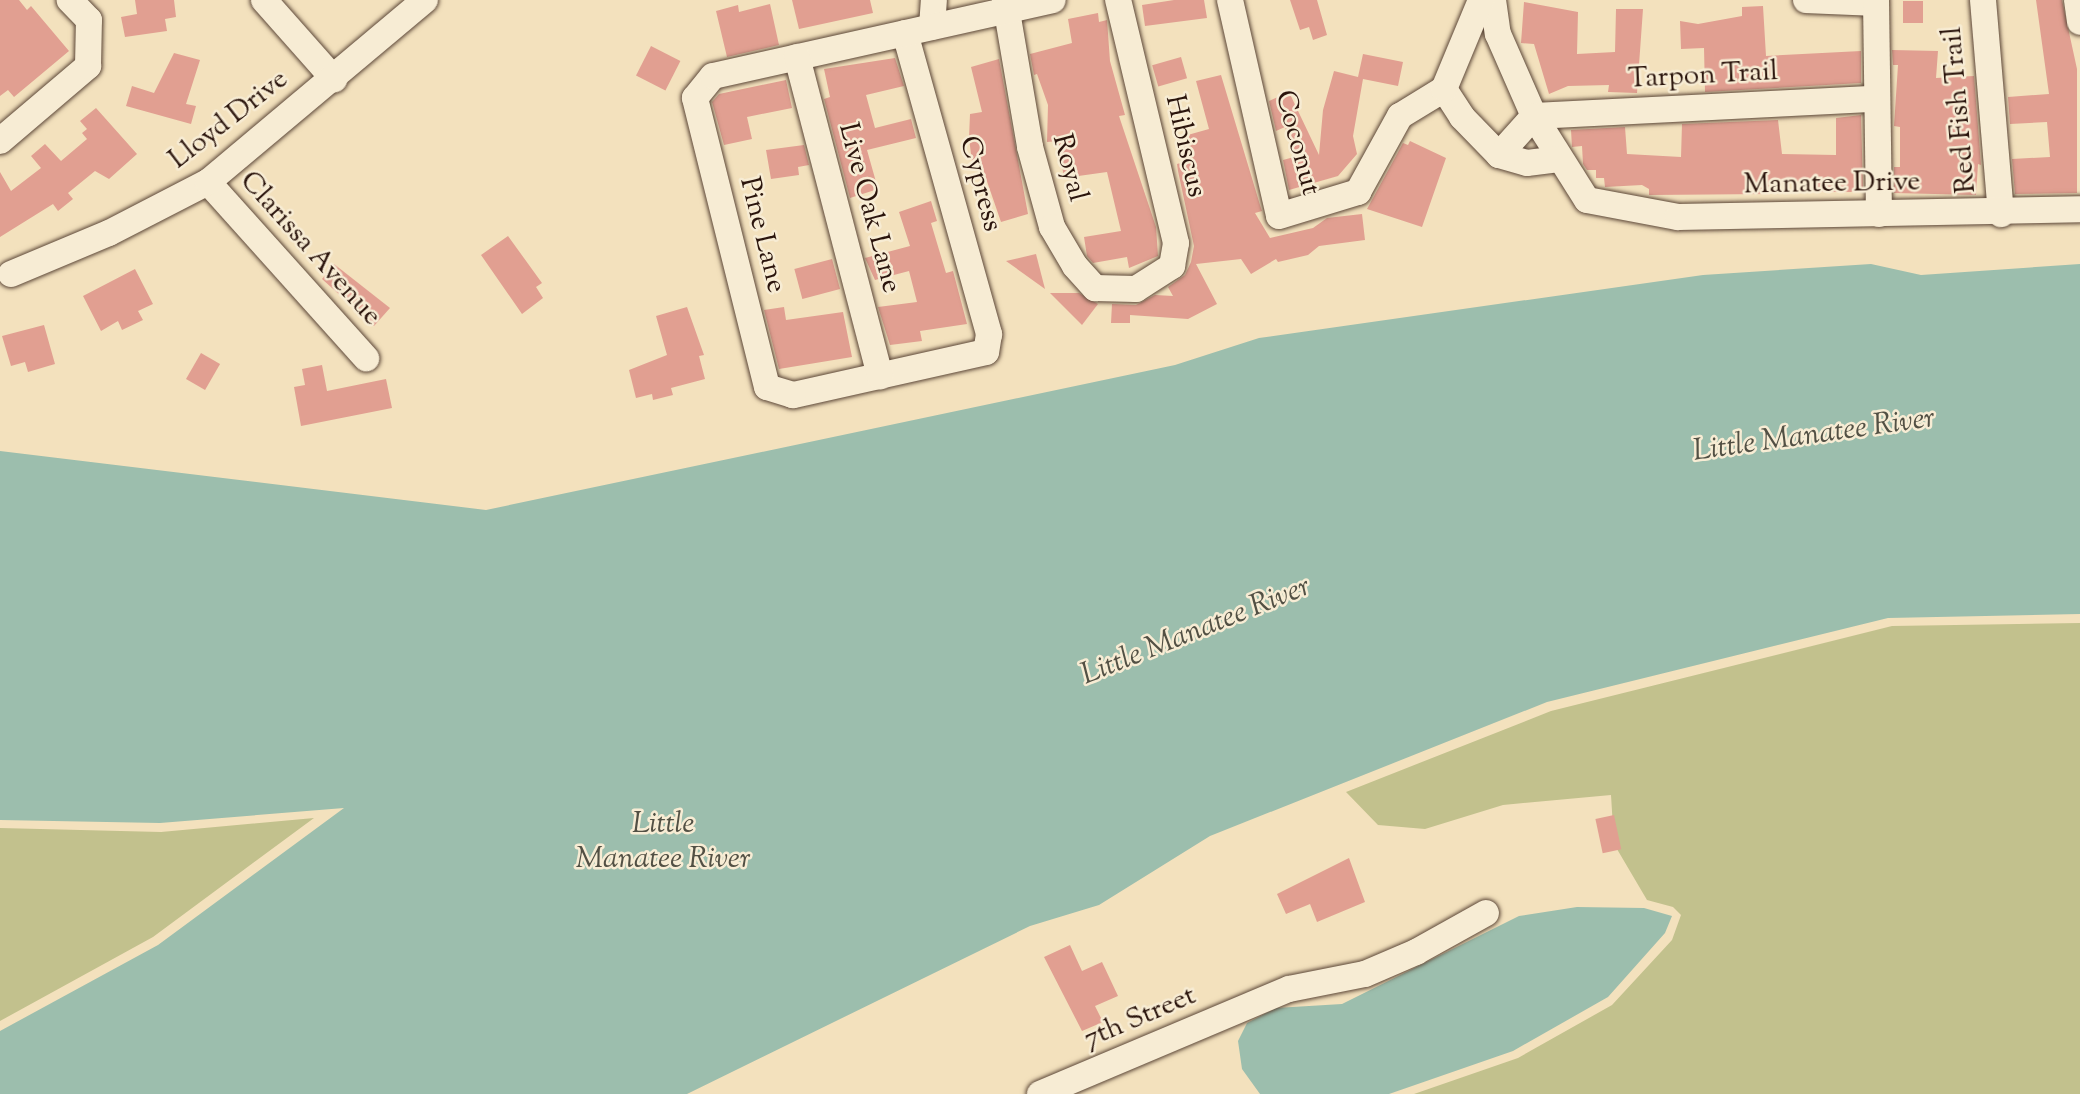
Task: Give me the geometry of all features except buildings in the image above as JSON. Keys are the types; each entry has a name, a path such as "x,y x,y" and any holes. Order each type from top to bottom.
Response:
{"street":[{"path":"0,141 88,66 89,20 70,0"},
{"path":"264,0 334,79"},
{"name":"Lloyd Drive","path":"11,274 109,233 208,183 425,0"},
{"path":"932,27 934,0"},
{"path":"797,57 932,27 1004,5 1053,0"},
{"name":"Hibiscus","path":"1118,0 1176,243 1172,266 1136,289"},
{"name":"Coconut","path":"1230,0 1279,216 1358,191 1399,116 1444,89"},
{"path":"1473,6 1444,89 1462,117 1499,155 1527,163 1559,159 1534,116 1498,34 1493,0"},
{"path":"1806,0 1876,2 1875,99 1879,214"},
{"name":"Red Fish Trail","path":"1983,0 2001,214"},
{"path":"2077,0 2080,22"},
{"name":"Royal","path":"1004,5 1030,147 1052,227 1075,266 1095,288 1136,289"},
{"name":"Cypress","path":"880,376 986,352 989,334 905,33"},
{"name":"Pine Lane","path":"797,57 712,76 695,98 768,387 793,395 880,376"},
{"name":"Live Oak Lane","path":"797,57 880,376"},
{"name":"Tarpon Trail","path":"1534,116 1875,99"},
{"path":"1499,155 1534,116"},
{"name":"Manatee Drive","path":"1559,159 1587,200 1678,217 2001,214 2080,209"},
{"name":"Clarissa Avenue","path":"208,183 366,358"},
{"name":"7th Street","path":"1040,1094 1289,989 1365,974 1416,952 1486,913"}],"shaded area":[{"path":"2080,623 2080,1094 1414,1094 1518,1058 1612,1005 1672,940 1681,915 1673,907 1647,900 1614,844 1611,795 1503,805 1425,829 1378,825 1346,792 1551,711 1892,626"},
{"path":"314,818 153,937 0,1021 0,828 161,832"}],"water":[{"name":"Little Manatee River","path":"1871,264 1921,275 2080,264 2080,614 1888,618 1547,702 1210,836 1099,905 1030,926 687,1094 0,1094 0,1031 158,945 344,808 160,823 0,820 0,451 486,510 1175,365 1259,338 1703,275"},
{"path":"1577,907 1644,908 1672,916 1665,933 1608,997 1513,1051 1389,1094 1260,1094 1242,1069 1238,1041 1247,1023 1276,1008 1342,1004 1519,916"}]}
